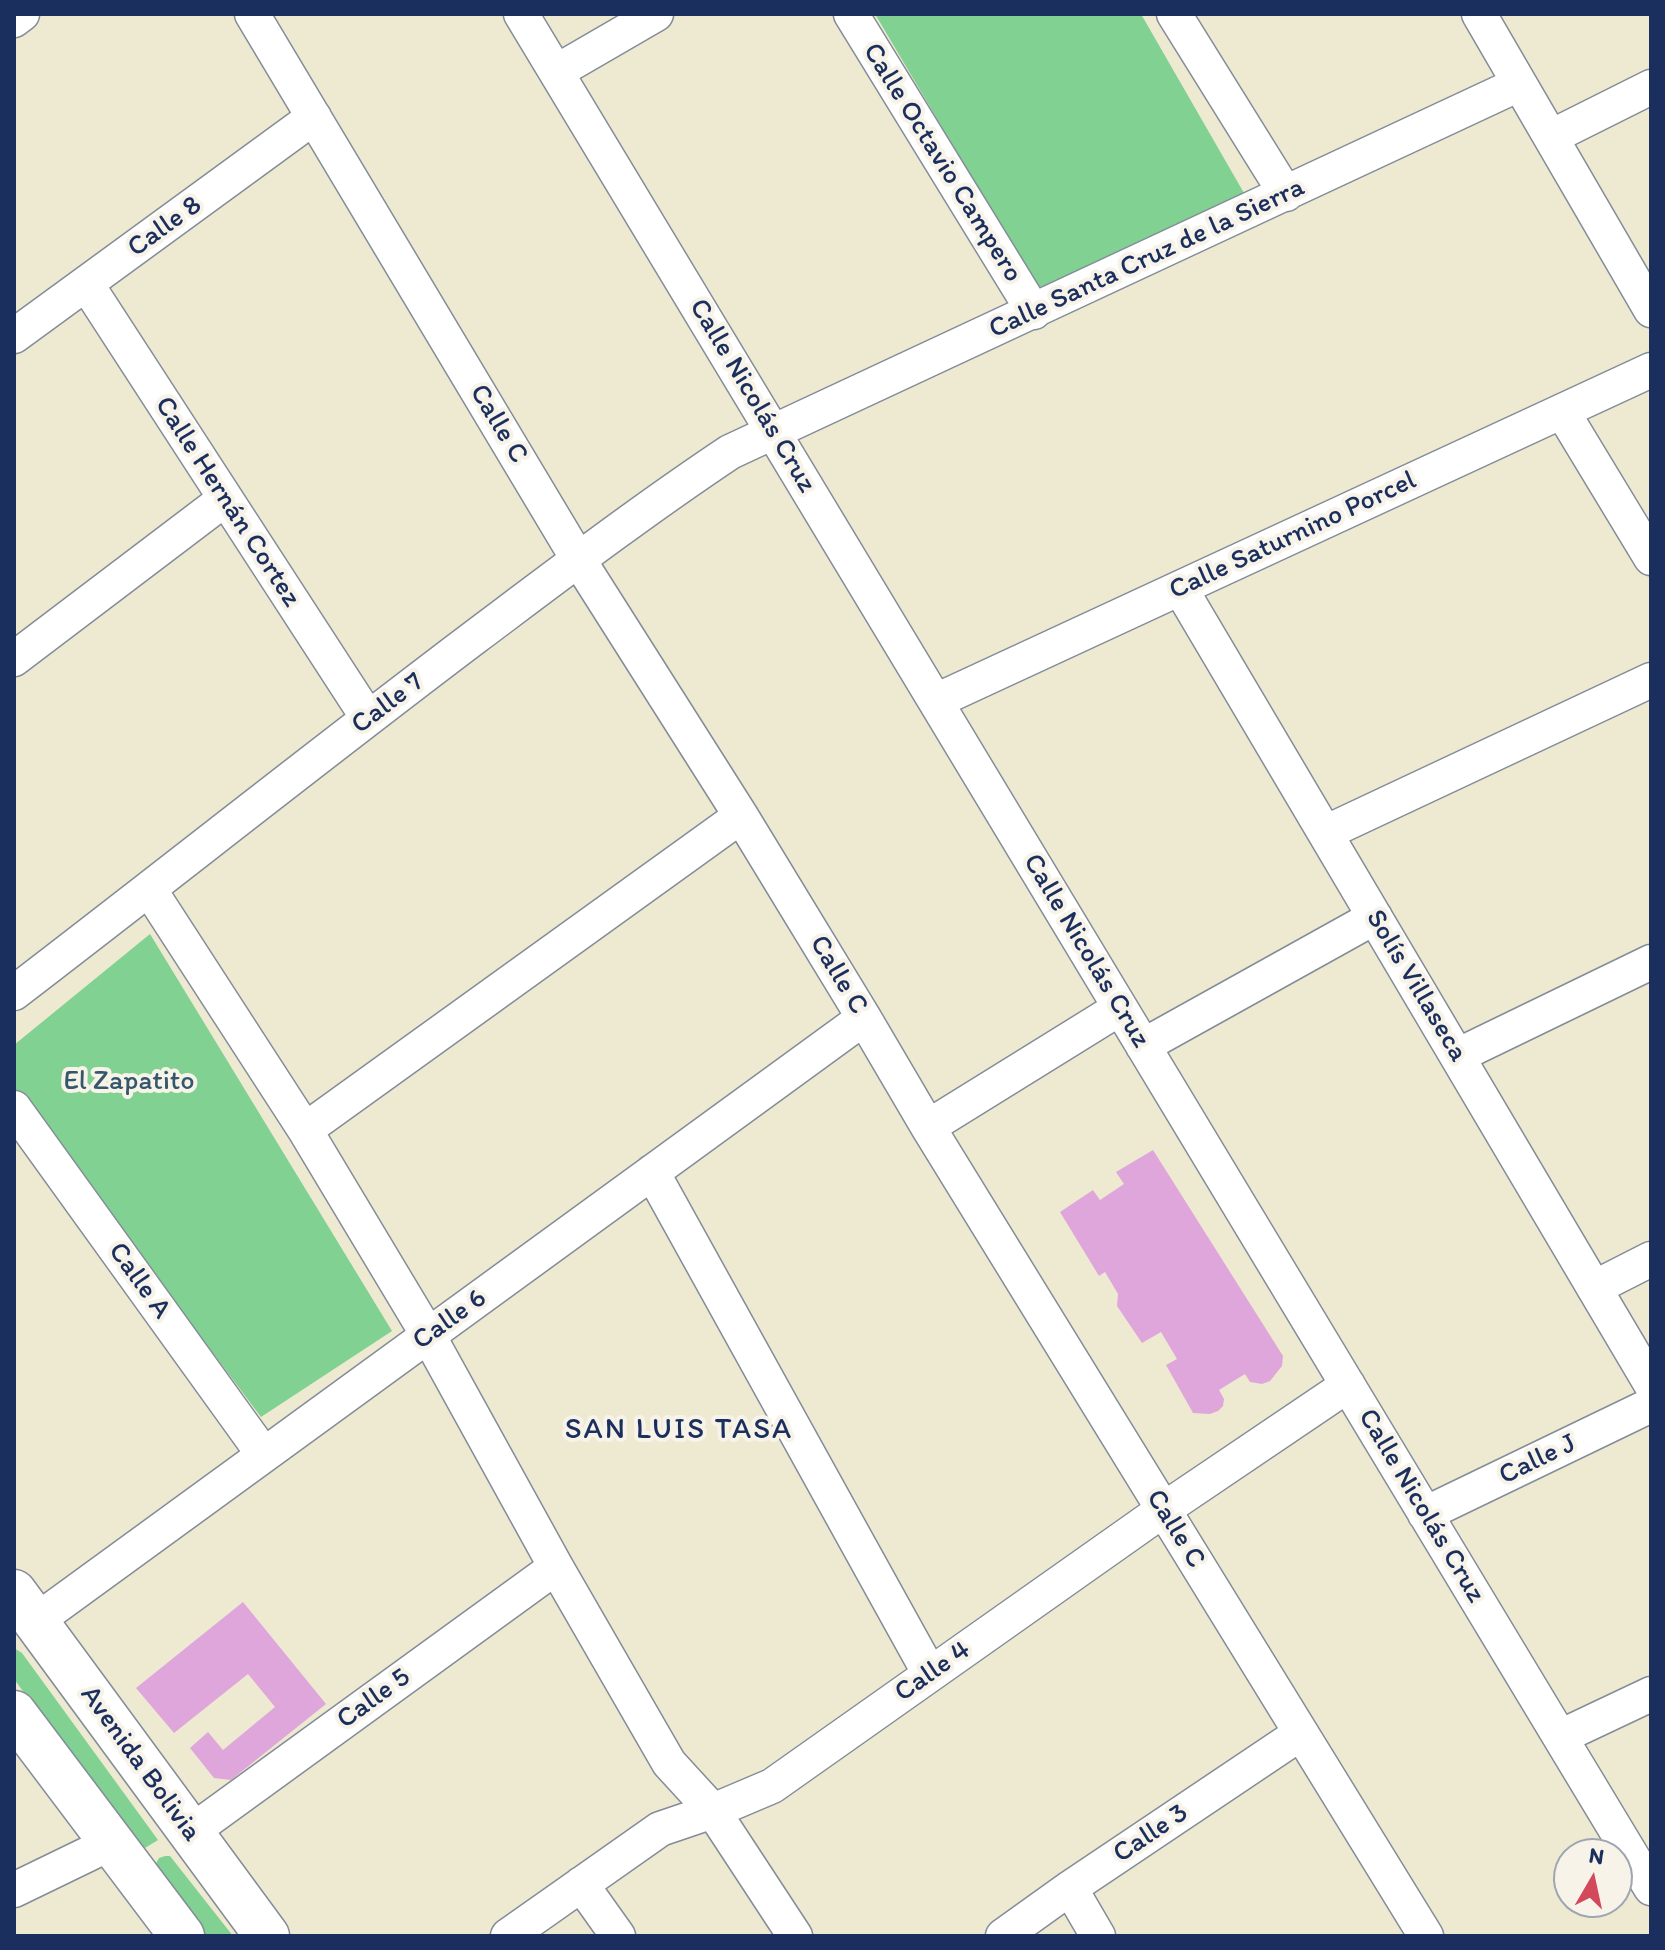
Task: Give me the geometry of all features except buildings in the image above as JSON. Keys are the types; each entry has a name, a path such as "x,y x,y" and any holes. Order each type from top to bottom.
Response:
{"main road":[{"name":"Avenida Bolivia","path":"25,1607 267,1936"},
{"path":"14,1713 182,1936"}],"street":[{"path":"14,20 22,14"},
{"name":"Calle C","path":"252,14 578,559 741,816 928,1127 1426,1936"},
{"name":"Calle Nicolás Cruz","path":"521,14 1651,1888"},
{"path":"556,72 656,14"},
{"name":"Calle Octavio Campero","path":"851,14 1034,312"},
{"path":"1174,14 1286,194"},
{"path":"1479,14 1651,310"},
{"name":"Calle Santa Cruz de la Sierra","path":"774,433 1519,84"},
{"path":"1551,137 1651,87"},
{"name":"Calle 8","path":"14,336 314,117"},
{"name":"Calle Hernán Cortez","path":"87,285 368,718"},
{"name":"Calle Saturnino Porcel","path":"936,701 1651,370"},
{"path":"1562,411 1651,558"},
{"name":"Calle 7","path":"14,993 578,559 730,452 774,433"},
{"path":"14,659 225,499"},
{"name":"Solís Villaseca","path":"1180,588 1651,1384"},
{"path":"1325,833 1651,680"},
{"path":"305,1130 741,816"},
{"path":"149,889 305,1130 428,1335 669,1763 713,1811 795,1936"},
{"path":"1143,1046 1375,917"},
{"path":"1457,1056 1651,962"},
{"path":"928,1127 1120,1008"},
{"name":"Calle 6","path":"25,1607 264,1455 864,1018"},
{"name":"Calle A","path":"14,1108 264,1455"},
{"path":"652,1172 930,1674"},
{"path":"1594,1288 1651,1259"},
{"name":"Calle 4","path":"508,1936 660,1829 772,1786 1163,1510 1348,1385"},
{"name":"Calle J","path":"1425,1514 1651,1405"},
{"name":"Calle 5","path":"191,1832 556,1567"},
{"path":"1560,1737 1651,1694"},
{"name":"Calle 3","path":"1003,1936 1301,1733"},
{"path":"14,1890 113,1842"},
{"path":"581,1884 618,1936"},
{"path":"1070,1888 1098,1936"}],"green space":[{"path":"875,14 1141,14 1248,200 1043,298"},
{"name":"El Zapatito","path":"150,934 392,1331 261,1417 14,1088 14,1045"},
{"path":"14,1648 22,1653 158,1840 140,1851 14,1679"},
{"path":"170,1856 233,1936 206,1936 154,1867 159,1858"}],"district":[{"name":"SAN LUIS TASA","path":"679,1430"}]}
